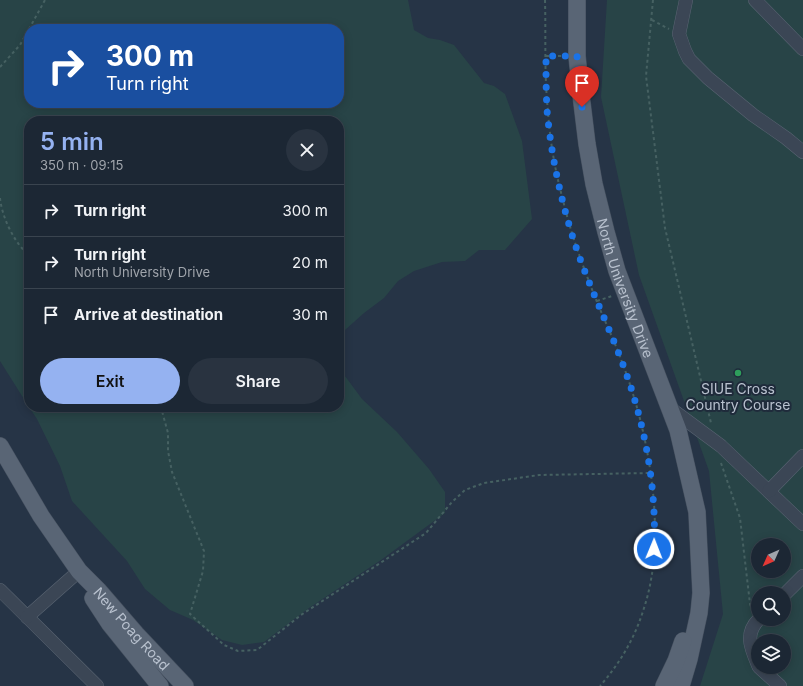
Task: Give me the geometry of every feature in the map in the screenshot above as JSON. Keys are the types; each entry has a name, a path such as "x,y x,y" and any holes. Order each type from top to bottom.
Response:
{"main road":[{"name":"North University Drive","path":"577,0 577,56 587,144 594,184 606,232 622,284 678,430 697,512 700,593 699,613 689,659 681,686"},
{"name":"New Poag Road","path":"0,446 41,516 79,571 92,597 110,624 160,686"},
{"name":"North University Drive","path":"664,686 676,661 685,636 699,569"},
{"name":"New Poag Road","path":"79,571 186,686"}],"street":[{"path":"686,0 679,34 684,51 689,59 708,78 803,152"},
{"path":"755,0 803,49"},
{"path":"670,408 716,442 803,524"},
{"path":"769,491 803,456"},
{"path":"27,617 79,571"},
{"path":"791,587 803,576"},
{"path":"0,590 97,686"},
{"path":"751,649 750,632 754,626"},
{"path":"767,674 780,686"}],"path":[{"path":"32,24 45,0"},
{"path":"545,0 547,110 553,155 575,244 634,396 650,473 655,536 654,562 649,590 644,609 630,642 622,657 600,686"},
{"path":"653,0 646,76 665,228 722,468 740,518 751,606"},
{"path":"651,20 679,34"},
{"path":"0,67 20,45 24,38"},
{"path":"546,56 577,56"},
{"path":"0,198 1,208 8,228 24,249"},
{"path":"162,412 168,433 168,451 172,472 204,550 204,571 190,614 224,645 238,651 257,650 301,614 426,532 452,502 465,490 484,483 539,475 650,473"}],"green space":[{"path":"0,0 408,0 414,30 428,38 454,45 484,83 494,86 505,94 522,141 532,219 505,250 479,250 465,261 442,262 414,271 398,281 384,298 364,313 344,332 344,116 24,116 24,399 0,361"},
{"name":"SIUE Cross Country Course","path":"607,0 803,0 803,686 700,686 723,614 709,471 639,275 601,97"},
{"path":"344,375 362,399 397,432 429,469 445,492 445,513 381,560 309,608 264,642 242,645 222,640 193,620 170,610 145,589 127,561 72,501 60,466 32,412 344,412"}],"place":[{"name":"SIUE Cross Country Course","path":"738,373"}],"route":[{"path":"582,107 577,56 546,56 547,110 553,155 575,244 622,362 636,404 650,473 655,536 654,549"}]}
